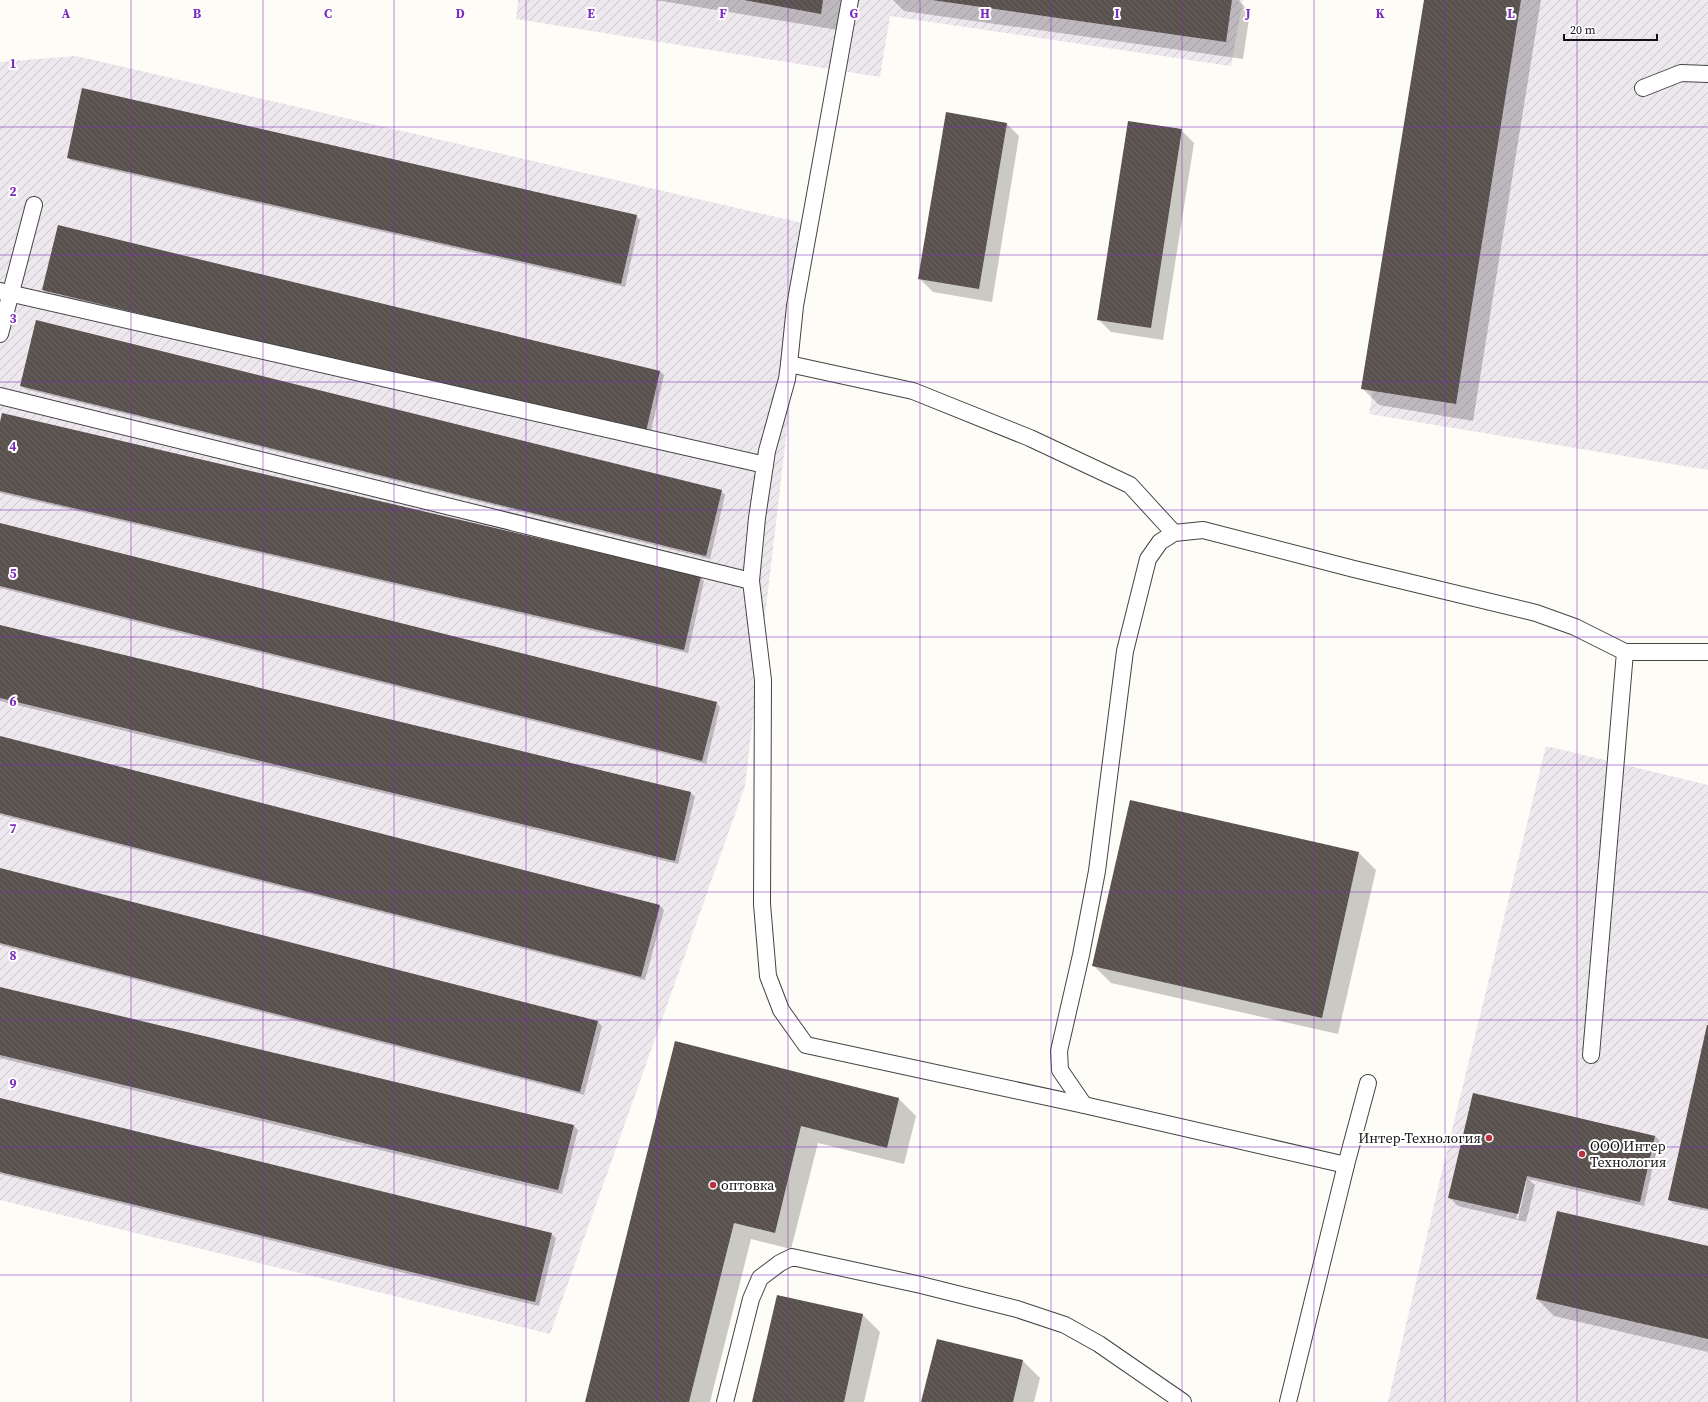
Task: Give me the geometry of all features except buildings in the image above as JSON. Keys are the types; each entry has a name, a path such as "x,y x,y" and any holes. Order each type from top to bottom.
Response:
{"lane":[{"path":"850,0 795,306 789,364 765,465 757,518 751,581 763,680 762,904 768,976 781,1010 806,1045 1084,1105 1346,1165"},
{"path":"1643,88 1681,73 1708,74"},
{"path":"0,334 5,292 34,205"},
{"path":"5,292 765,465"},
{"path":"789,364 912,391 1030,438 1130,485 1174,533"},
{"path":"0,396 751,581"},
{"path":"1084,1105 1060,1070 1059,1051 1081,955 1097,871 1125,651 1148,559 1160,542 1174,533 1202,530 1536,613 1575,627 1625,652 1708,652"},
{"path":"1591,1055 1625,652"},
{"path":"1288,1402 1346,1165 1368,1083"},
{"path":"725,1402 751,1300 760,1278 780,1263 792,1257 921,1285 1017,1309 1065,1325 1099,1344 1183,1402"}],"shaded area":[{"path":"518,0 1243,0 1231,66 890,16 880,77 516,19"},
{"path":"1436,0 1708,0 1708,470 1369,414"},
{"path":"76,56 811,225 745,786 550,1334 0,1200 0,62"},
{"path":"1546,746 1708,785 1708,1402 1388,1402 1443,1167"}],"place":[{"name":"Интер-Технология","path":"1489,1138"},
{"name":"ООО Интер Технология","path":"1582,1154"},
{"name":"оптовка","path":"713,1185"}]}
